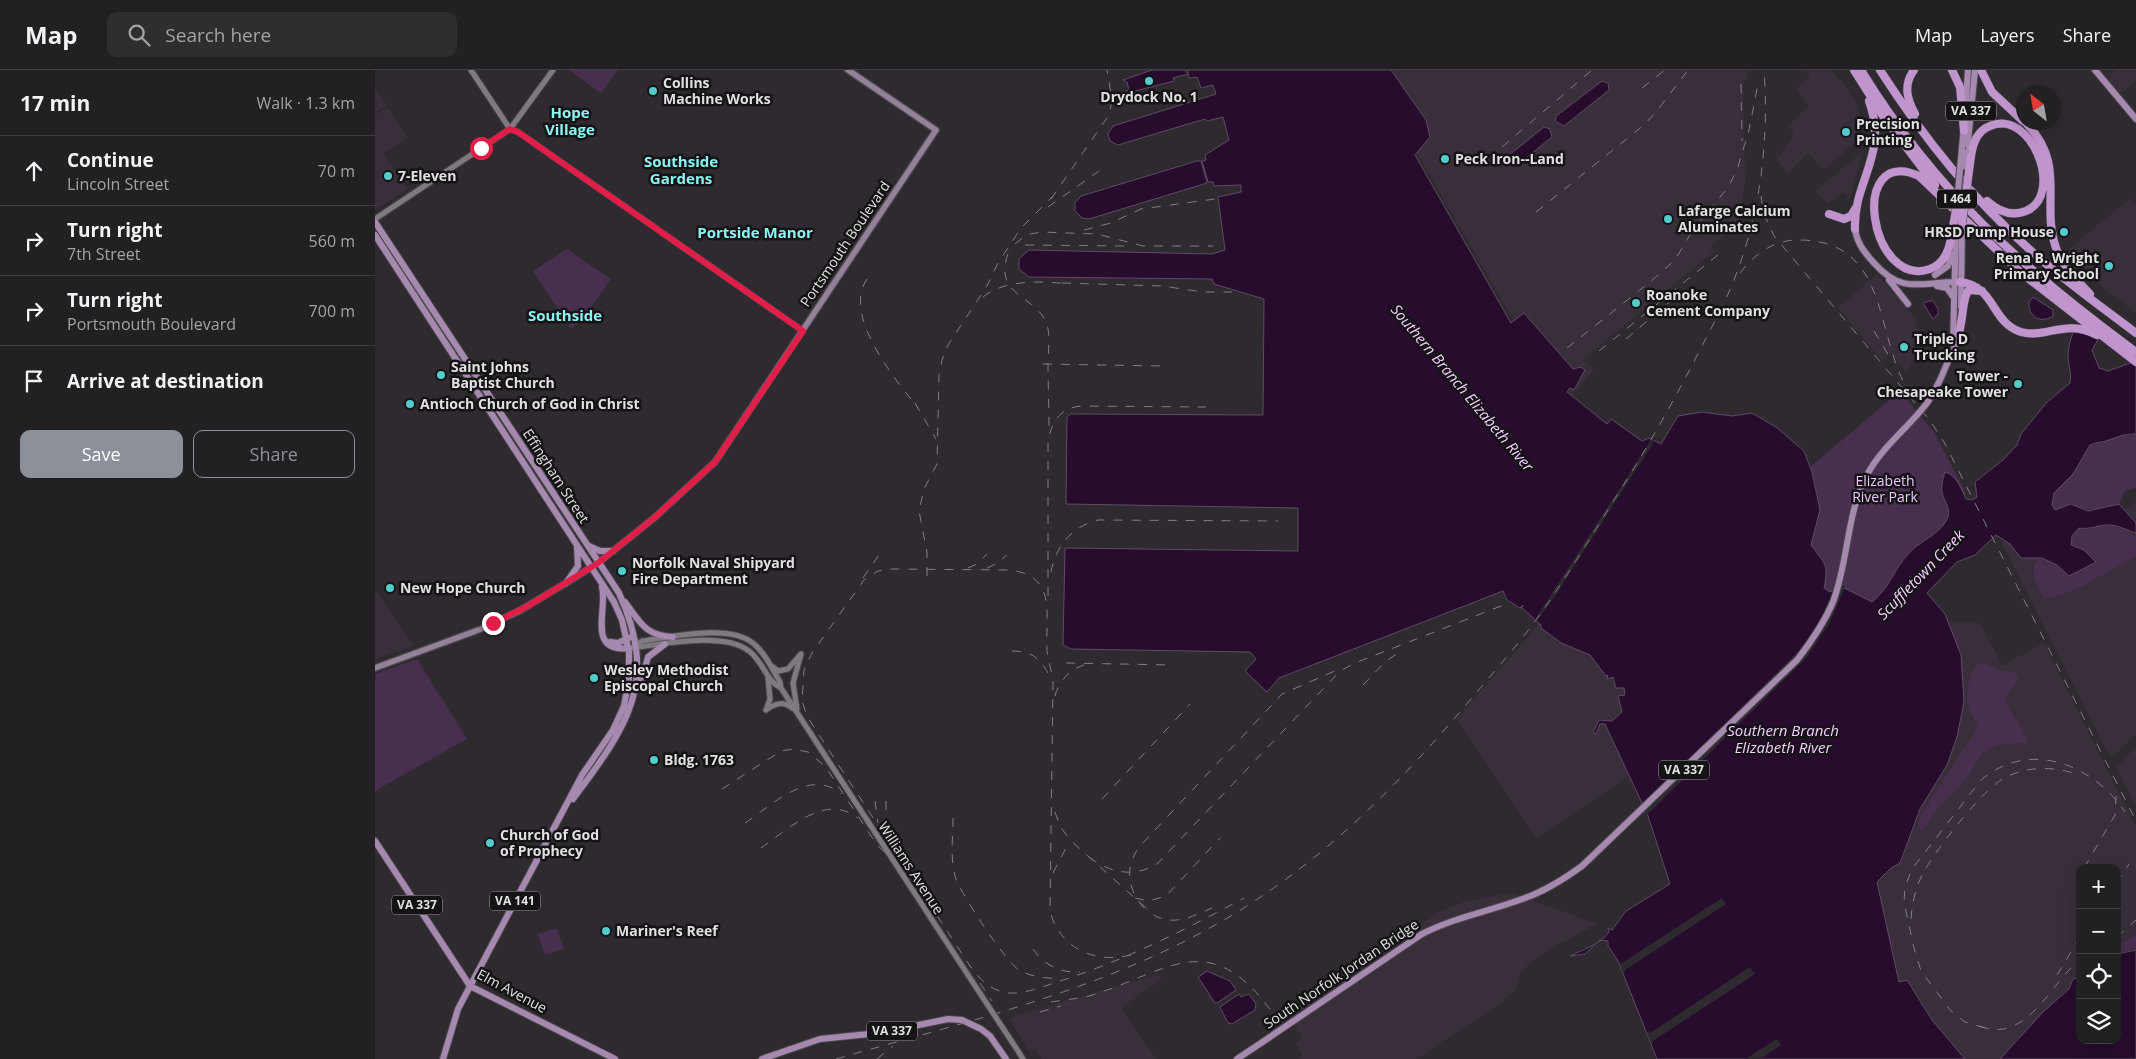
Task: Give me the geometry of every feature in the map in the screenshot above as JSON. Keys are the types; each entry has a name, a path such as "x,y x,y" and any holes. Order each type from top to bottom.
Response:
{"highway":[{"path":"1853,70 1869,101 1875,120 1875,148 1856,211 1855,230"},
{"path":"1853,70 1907,150 1962,222"},
{"name":"I 464","path":"1861,70 1905,135 1963,206 2019,261 2074,309 2134,356"},
{"name":"I 464","path":"1880,70 1934,146 2021,241 2103,308 2136,332"},
{"path":"1913,70 1907,81 1907,95 1934,146"},
{"path":"1952,70 1960,87 1964,131"},
{"path":"1981,70 1993,92 2016,114"},
{"path":"1955,171 1991,205 2007,213 2024,212 2038,202 2043,185 2041,165 2033,144 2020,130 2005,123 1988,126 1977,137 1967,152 1962,222"},
{"path":"2031,130 2040,140 2050,165 2052,228 2059,256 2067,270 2103,308"},
{"path":"1958,199 1953,234 1949,250 1932,269 1918,271 1903,266 1887,249 1876,226 1873,204 1879,184 1892,174 1911,173 1928,183 1962,222 2020,272 2074,309"},
{"path":"1829,214 1841,219 1851,216 1867,174"},
{"path":"1957,282 1970,283 1982,291 1991,299 2006,324 2020,332 2040,332 2067,328 2090,331 2114,341"},
{"path":"1954,348 1962,327 1966,292 1973,289 1982,291"}],"main road":[{"name":"Portsmouth Boulevard","path":"375,668 481,629 519,611 566,583 598,563 654,518 715,462 936,130 848,70"},
{"name":"VA 337","path":"1967,152 1964,131 1969,70"},
{"name":"VA 337","path":"1954,348 1955,300 1962,222 1958,199 1967,152 1975,70"},
{"path":"2095,70 2136,119"},
{"name":"Effingham Street","path":"375,220 619,593 633,631 636,682 628,715 617,736 560,816"},
{"name":"VA 337","path":"1954,348 1961,316 1953,234 1962,222"},
{"path":"1855,230 1857,239 1865,253 1908,304"},
{"path":"1935,275 1949,264 1953,234"},
{"name":"Effingham Street","path":"375,235 597,576 620,613 627,640 633,647"},
{"path":"1885,275 1900,284 1947,288 1955,300"},
{"path":"1918,286 1957,282"},
{"name":"South Norfolk Jordan Bridge","path":"1237,1059 1422,934 1445,923 1525,898 1576,871 1595,856 1797,660 1817,632 1833,601 1855,508 1867,474 1885,449 1928,402 1940,381 1954,348"},
{"path":"566,583 578,566 579,558 575,542"},
{"path":"585,543 600,551 613,551"},
{"path":"597,576 604,595 601,630 606,641 617,648 633,647"},
{"path":"619,593 648,631 660,636 673,637"},
{"path":"606,641 615,643 627,640 633,631"},
{"path":"628,715 639,690 647,660 654,650 665,644"},
{"name":"Effingham Street","path":"560,816 582,775 613,730 626,697 633,647"},
{"name":"VA 141","path":"443,1059 458,1010 560,816"},
{"name":"Elm Avenue","path":"375,842 470,986 615,1059"},
{"name":"VA 337","path":"763,1059 820,1039 879,1033 953,1019 966,1022 981,1029 990,1036 1006,1059"}],"street":[{"path":"471,70 510,129 518,132 803,331"},
{"path":"375,220 510,129 553,70"},
{"name":"Williams Avenue","path":"633,647 673,637 725,632 736,634 753,642 768,662 780,682 781,688 1023,1059"},
{"name":"Williams Avenue","path":"633,647 711,641 733,642 752,653 775,685 781,688"},
{"path":"768,662 776,670 783,671 801,654 793,686 794,699 801,718"},
{"path":"767,674 770,694 766,710 775,704 784,703 801,718"}],"shaded area":[{"path":"1365,70 1746,70 1748,79 1743,83 1745,181 1739,224 1711,246 1715,251 1582,360 1594,369 1571,398 1541,368 1394,113"},
{"path":"1805,70 1831,70 1844,84 1859,108 1861,137 1824,170 1808,153 1788,173 1776,160 1794,134 1787,126 1809,105 1796,89 1810,76"},
{"path":"2116,70 2136,70 2136,81 2121,94 2107,78"},
{"path":"375,87 387,105 375,113"},
{"path":"388,107 408,138 384,153 408,189 375,210 375,115"},
{"path":"1863,151 1850,199 1843,192 1828,204 1815,191"},
{"name":"Rena B. Wright Primary School","path":"2130,198 2136,205 2136,313 2096,282 2069,249"},
{"path":"1877,274 1917,320 1915,322 1925,338 1907,372 1891,353 1882,360 1838,308"},
{"path":"2136,501 2136,733 2111,759 2001,541 2120,513"},
{"path":"378,593 414,646 375,660 375,594"},
{"path":"1542,618 1615,654 1630,712 1629,776 1536,838 1457,719 1529,636"},
{"path":"1946,623 1980,623 2002,665 2044,643 2136,827 2136,950 2121,953 2121,864 2076,864 2076,978 2073,979 2069,989 2006,1059 1941,1059 1882,1002 1859,901 1891,868 1900,863 1906,842"},
{"path":"2136,747 2136,808 2116,768"},
{"path":"1511,893 1598,924 1553,947 1526,967 1520,975 1515,991 1501,1003 1416,1059 1299,1059 1303,1056 1296,1043 1303,1038 1288,1017 1291,1013 1439,912 1463,902"},
{"path":"1158,974 1162,979 1121,1008 1157,1059 1042,1059 1036,1049 1030,1053 1009,1018"}],"green space":[{"path":"569,70 618,70 601,93"},
{"path":"567,249 611,279 580,322 571,329 533,271"},
{"name":"Elizabeth River Park","path":"1900,391 1934,432 1966,493 1948,522 1924,553 1898,581 1872,604 1828,593 1823,589 1810,546 1808,469"},
{"path":"2120,434 2129,436 2136,434 2136,488 2125,491 2119,504 2112,506 2089,509 2071,504 2055,510 2052,505 2054,493 2073,474 2090,445 2104,442"},
{"path":"2099,525 2119,528 2136,538 2136,556 2077,589 2053,597 2044,597 2036,581 2034,563 2042,558 2057,565 2063,571 2083,568 2096,562 2084,550 2071,545 2072,536 2079,528 2089,530"},
{"path":"417,659 467,739 375,791 375,674"},
{"path":"1984,663 2002,671 2014,672 2018,676 2017,682 2006,695 2007,705 2027,737 2027,742 1998,745 1985,751 1964,781 1937,810 1921,831 1918,823 1922,813 1978,728 1968,706 1967,694 1973,669 1976,665"},
{"path":"557,928 564,949 545,955 538,934"},
{"path":"2136,935 2136,948 2121,951 2121,943"}],"water":[{"name":"Drydock No. 1","path":"1152,70 1185,70 1188,74 1173,78 1174,81 1127,93 1126,91 1129,90 1127,82 1123,80"},
{"name":"Southern Branch Elizabeth River","path":"1188,70 1391,70 1426,120 1430,137 1415,155 1511,323 1524,313 1573,369 1581,367 1585,370 1574,390 1570,388 1567,392 1607,424 1611,419 1642,441 1649,438 1661,444 1678,416 1702,412 1732,416 1752,413 1776,427 1804,451 1812,472 1820,510 1811,545 1825,565 1824,588 1830,592 1842,587 1872,602 1884,590 1900,564 1911,551 1937,532 1945,523 1949,514 1942,489 1945,472 1956,479 1966,499 1972,500 1977,497 1975,482 2004,459 2017,445 2021,434 2047,402 2070,383 2068,355 2070,344 2075,328 2084,315 2099,338 2092,350 2099,368 2108,371 2136,361 2136,434 2124,435 2090,445 2073,474 2054,493 2052,505 2055,510 2071,504 2088,511 2119,504 2136,523 2136,533 2112,525 2079,528 2072,536 2071,545 2084,550 2096,562 2069,576 2057,565 2042,558 2021,558 2010,544 1996,535 1975,555 1957,562 1927,593 1945,614 1961,655 1964,702 1957,737 1947,765 1920,809 1900,863 1891,868 1877,882 1899,982 1907,980 1932,1020 1965,1059 1657,1059 1618,961 1608,946 1608,941 1601,940 1609,932 1608,928 1612,930 1626,911 1670,884 1648,816 1605,724 1600,724 1596,734 1593,733 1599,720 1612,721 1622,712 1618,696 1625,695 1624,688 1616,688 1613,677 1607,679 1608,675 1606,676 1590,655 1561,643 1541,628 1541,625 1522,608 1523,605 1520,608 1507,600 1503,591 1279,678 1267,692 1245,671 1256,659 1250,652 1071,649 1063,645 1065,548 1298,551 1298,508 1066,504 1067,417 1071,414 1263,415 1264,299 1214,284 1212,279 1029,277 1019,269 1019,259 1029,250 1212,254 1225,250 1218,197 1241,192 1241,185 1214,186 1213,182 1208,182 1202,161 1206,160 1205,155 1229,140 1223,117 1207,121 1205,119 1118,145 1110,141 1108,134 1113,126 1216,94 1213,85 1201,88 1197,77 1189,78"},
{"path":"1602,81 1608,83 1609,90 1564,126 1555,121 1556,116"},
{"path":"1544,127 1550,129 1552,137 1517,165 1511,164 1508,156"},
{"path":"1201,161 1207,182 1204,184 1089,219 1082,218 1075,211 1075,203 1081,196"},
{"path":"2033,297 2053,310 2053,316 2044,319 2036,318 2029,307 2029,302"},
{"path":"1933,301 1938,309 1938,314 1933,319 1923,303"},
{"path":"1597,943 1585,954 1570,956 1586,949"},
{"path":"2136,950 2136,1059 2000,1059 2043,1012 2069,989 2073,979 2076,978 2076,1044 2121,1044 2121,953"},
{"path":"1207,971 1230,981 1236,990 1215,1003 1198,977"},
{"path":"1239,994 1241,997 1249,994 1256,1004 1255,1010 1232,1024 1228,1023 1220,1007"}],"pier":[{"path":"1653,437 1655,438 1650,448 1555,596 1536,622 1534,621"},
{"path":"1841,585 1845,586 1829,624 1806,658 1646,816 1641,806 1799,651 1821,619 1834,588"},
{"path":"1722,898 1726,904 1625,970 1624,975 1619,962 1622,963"},
{"path":"1750,967 1755,974 1653,1041 1652,1045 1646,1031 1650,1033"},
{"path":"1777,1039 1781,1045 1760,1059 1745,1059"}],"railway":[{"path":"1051,199 1109,115 1112,100 1107,70"},
{"path":"1502,147 1592,70"},
{"path":"1642,88 1665,70"},
{"path":"1536,212 1644,125 1688,70"},
{"path":"836,1059 1040,1000 1090,982 1187,940 1269,892 1332,843 1390,789 1444,730 1512,650 1557,590 1650,441 1717,318 1737,272 1752,223 1757,198 1764,147 1764,70"},
{"path":"1741,84 1742,141"},
{"path":"1567,348 1675,260 1691,233 1729,186 1738,167 1749,130 1758,84"},
{"path":"1048,207 1099,171"},
{"path":"927,576 927,552 919,511 924,489 937,464 939,375 942,360 948,345 987,286 998,263 1021,228 1054,195"},
{"path":"1761,196 1764,214 1774,236 1931,422 1944,442 2136,821"},
{"path":"1084,230 1111,223 1141,209 1215,199"},
{"path":"1015,244 1026,235 1041,232 1097,234 1143,246 1213,246"},
{"path":"1740,273 1766,249 1791,240 1829,244 1849,256 1864,272 1874,293 1896,365 1906,387"},
{"path":"1025,245 1126,246"},
{"path":"1599,351 1724,250"},
{"path":"1008,254 1005,268 1006,278 1010,286 1040,313 1048,327 1049,429"},
{"path":"867,279 861,294 861,311 866,328 885,364 918,408"},
{"path":"983,297 992,291 1013,284 1036,282 1070,284"},
{"path":"1062,283 1162,286 1203,292 1232,292"},
{"path":"1626,339 1673,299"},
{"path":"1874,331 1889,356"},
{"path":"1043,364 1162,366"},
{"path":"915,403 936,439"},
{"path":"1048,596 1048,444 1051,430 1057,418 1067,410 1081,406 1206,407"},
{"path":"1051,572 1057,554 1066,539 1080,527 1098,520 1278,521"},
{"path":"863,578 881,552"},
{"path":"968,568 977,564 987,554"},
{"path":"987,568 996,564 1007,555"},
{"path":"1131,955 1118,957 1105,957 1081,951 1062,935 1050,911 1053,681 1047,651 1046,599 1036,580 1025,574 1010,570 891,569 878,571 864,580 812,653 804,670 802,701 807,716 817,732 970,966 987,984 1003,992 1015,993 1045,986 1081,974 1105,965 1129,955 1175,934 1244,898"},
{"path":"1089,857 1105,867 1122,872 1139,871 1157,864 1340,671 1355,663 1506,604"},
{"path":"1012,651 1025,652 1035,657 1049,675"},
{"path":"1363,685 1385,662 1401,651"},
{"path":"1066,663 1173,665"},
{"path":"1055,696 1065,677 1084,665"},
{"path":"1144,908 1134,893 1130,877 1132,861 1141,845 1282,694 1337,670"},
{"path":"1102,799 1190,704"},
{"path":"722,789 781,751 793,749 808,752 825,766 877,845 901,868"},
{"path":"1985,1028 1965,1022 1951,1011 1921,971 1904,902 1905,887 1912,869 1981,780 2000,768 2019,761 2039,759 2059,763 2078,770 2096,781 2112,795 2125,812"},
{"path":"1911,919 1916,891 1928,865 1972,807 1996,783 2006,777 2030,769 2056,769 2073,773"},
{"path":"745,823 779,799 804,787 817,785 829,787 841,794"},
{"path":"2086,864 2115,815 2116,796"},
{"path":"875,801 878,823"},
{"path":"886,801 886,823 891,840"},
{"path":"761,848 807,816 820,811 833,809 845,811 857,818"},
{"path":"1055,812 1060,826 1070,840 1155,916 1163,919 1177,920 1191,917 1212,908"},
{"path":"953,818 952,855 955,876 984,926 1004,954 1019,970 1039,977 1060,978"},
{"path":"1135,898 1149,901 1166,896 1220,838"},
{"path":"1053,873 1069,842"},
{"path":"2121,877 2129,864"},
{"path":"2121,933 2136,920"},
{"path":"2057,975 2076,944"},
{"path":"1033,949 1037,955 1053,967 1066,971 1080,972"},
{"path":"1051,1002 1089,996 1165,968 1187,962 1207,962 1228,969 1249,985 1272,1012"},
{"path":"1980,1026 1996,1030 2011,1027 2024,1019 2036,1009 2076,963"},
{"path":"980,983 992,1001"},
{"path":"1040,1012 1061,1006"},
{"path":"877,1059 893,1046"}],"place":[{"name":"Drydock No. 1","path":"1149,81"},
{"name":"Collins Machine Works","path":"653,91"},
{"name":"Precision Printing","path":"1846,132"},
{"name":"Peck Iron--Land","path":"1445,159"},
{"name":"7-Eleven","path":"388,176"},
{"name":"Lafarge Calcium Aluminates","path":"1668,219"},
{"name":"HRSD Pump House","path":"2064,232"},
{"name":"Rena B. Wright Primary School","path":"2109,266"},
{"name":"Roanoke Cement Company","path":"1636,303"},
{"name":"Triple D Trucking","path":"1904,347"},
{"name":"Saint Johns Baptist Church","path":"441,375"},
{"name":"Tower - Chesapeake Tower","path":"2018,384"},
{"name":"Antioch Church of God in Christ","path":"410,404"},
{"name":"Norfolk Naval Shipyard Fire Department","path":"622,571"},
{"name":"New Hope Church","path":"390,588"},
{"name":"Wesley Methodist Episcopal Church","path":"594,678"},
{"name":"Bldg. 1763","path":"654,760"},
{"name":"Church of God of Prophecy","path":"490,843"},
{"name":"Mariner's Reef","path":"606,931"}],"district":[{"name":"Hope Village","path":"570,122"},
{"name":"Southside Gardens","path":"681,170"},
{"name":"Portside Manor","path":"755,233"},
{"name":"Southside","path":"565,316"}],"route":[{"path":"481,148 510,129 518,132 803,331 715,462 654,518 598,563 528,606 493,623"}],"water label":[{"name":"Scuffletown Creek","path":"1921,575"}]}
